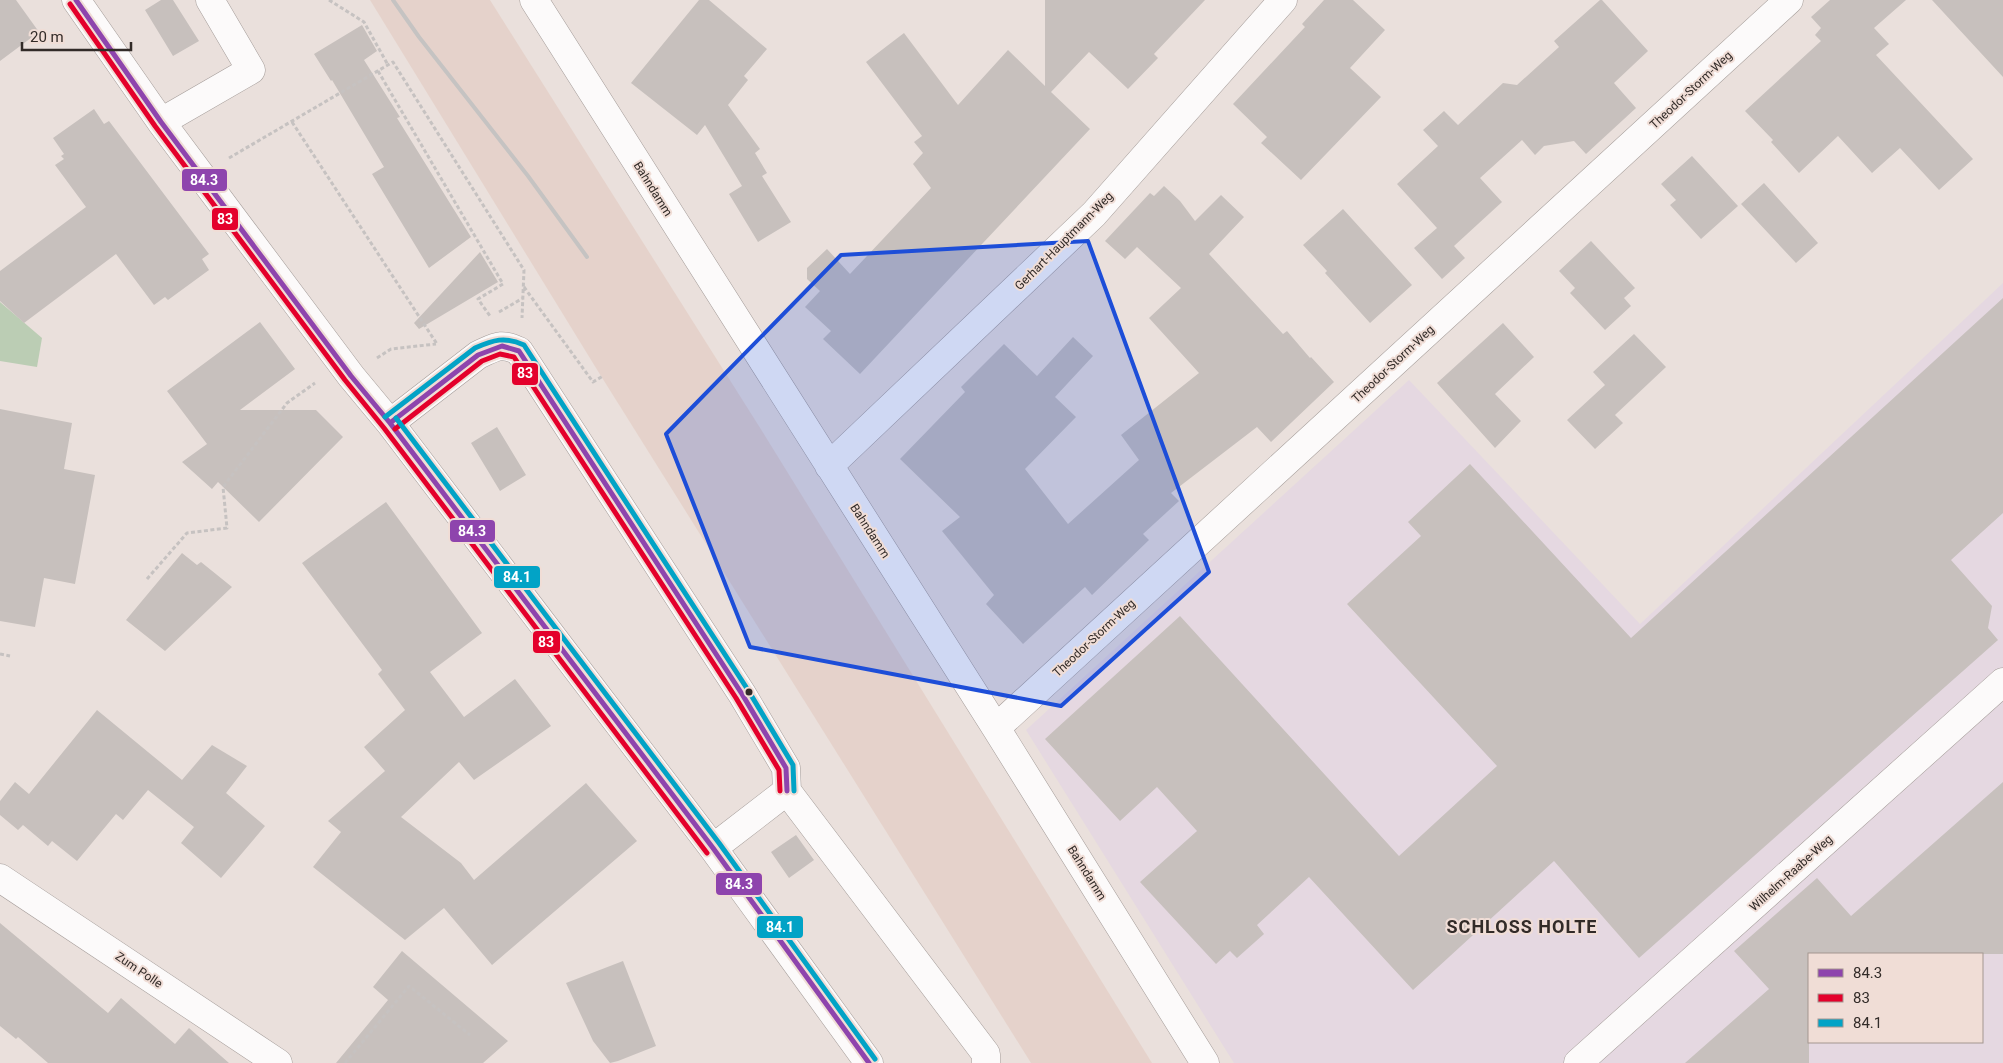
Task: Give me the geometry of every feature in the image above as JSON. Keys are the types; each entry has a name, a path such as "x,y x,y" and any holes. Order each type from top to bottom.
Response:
{"street":[{"path":"76,0 161,122 347,370 713,848 869,1063"},
{"path":"161,122 250,70 210,0"},
{"name":"Gerhart-Hauptmann-Weg","path":"829,466 1094,214 1283,0"},
{"name":"Theodor-Storm-Weg","path":"996,728 1789,0"},
{"name":"Bahndamm","path":"538,1 1205,1063"},
{"path":"390,424 478,355 507,345 519,351 742,694 786,768 787,791 986,1054 986,1063"},
{"name":"Wilhelm-Raabe-Weg","path":"1578,1063 2003,682"},
{"path":"713,848 787,791"},
{"name":"Zum Polle","path":"0,878 278,1063"}],"path":[{"path":"330,0 364,22 388,65"},
{"path":"201,174 393,62 524,270 519,351"},
{"path":"378,71 503,284 478,299 491,317"},
{"path":"292,121 436,344"},
{"path":"523,287 593,382 603,376"},
{"path":"483,322 523,298"},
{"path":"147,579 188,533 227,528 222,487 287,403 347,370 391,349 444,342"},
{"path":"0,654 10,656"},
{"path":"345,1063 409,986 470,1035"}],"highlighted area":[{"path":"1088,241 1209,572 1061,706 750,647 666,434 841,255"}],"shaded area":[{"path":"370,0 490,0 762,431 1152,1063 1031,1063 596,368"},
{"path":"2003,283 2003,1063 1234,1063 1026,730 1409,380 1640,624"}],"green space":[{"path":"0,302 42,338 37,367 0,361"}],"building":[{"path":"0,0 16,0 39,32 0,61"},
{"path":"161,0 173,0 199,41 173,56 145,10"},
{"path":"699,0 709,0 767,49 744,76 748,80 728,105 760,149 755,153 767,173 762,176 791,222 758,242 729,194 742,186 705,125 697,135 631,83"},
{"path":"1045,0 1205,0 1154,54 1158,58 1128,89 1089,52 1051,92 1090,129 860,374 823,339 831,331 805,307 820,291 807,279 807,268 827,249 850,274 931,188 913,164 923,153 914,142 922,136 866,62 904,33 958,105 1008,50 1045,86"},
{"path":"1324,0 1353,0 1385,30 1350,68 1381,97 1301,180 1261,143 1267,137 1233,104 1305,27 1302,24"},
{"path":"1600,0 1648,51 1614,83 1636,108 1586,154 1574,141 1544,146 1535,155 1522,140 1480,178 1502,202 1454,246 1465,258 1442,279 1414,248 1437,228 1397,184 1438,146 1423,130 1444,111 1458,125 1503,83 1517,85 1559,47 1554,41"},
{"path":"1830,0 1906,0 1874,28 1889,44 1876,55 1973,159 1939,190 1900,148 1872,173 1838,136 1799,173 1771,142 1773,140 1745,111 1821,41 1815,35 1821,28 1811,17"},
{"path":"1932,0 2003,0 2003,77"},
{"path":"362,25 377,51 364,60 400,117 397,118 471,237 429,268 372,174 384,167 332,80 314,54"},
{"path":"94,109 104,124 109,121 209,254 202,259 209,270 168,300 165,297 154,305 116,254 24,323 0,301 0,271 86,207 55,165 64,159 61,156 64,154 53,138"},
{"path":"1692,156 1738,206 1701,239 1670,205 1676,200 1661,184"},
{"path":"1764,183 1818,243 1796,263 1741,204"},
{"path":"1164,186 1180,201 1195,221 1221,195 1244,217 1209,254 1283,334 1287,331 1334,382 1271,442 1257,427 1171,493 1179,501 1143,534 1149,540 1092,595 1085,587 1023,644 986,604 994,595 942,531 960,517 900,459 965,392 961,387 1004,344 1037,376 1073,337 1093,356 1055,397 1076,417 1025,469 1068,524 1139,460 1121,435 1199,373 1149,318 1181,288 1137,247 1125,259 1105,241 1150,193 1154,196"},
{"path":"1343,209 1412,285 1370,323 1325,273 1327,271 1303,245"},
{"path":"1591,241 1635,288 1624,298 1631,306 1605,330 1570,293 1575,288 1559,271"},
{"path":"480,252 498,282 419,329 414,323"},
{"path":"2003,298 2003,513 1951,560 1992,606 1988,628 1998,640 1639,958 1554,861 1413,990 1309,877 1257,925 1264,934 1237,958 1230,951 1216,964 1140,882 1197,831 1157,787 1120,821 1045,739 1180,616 1399,856 1497,766 1347,604 1421,536 1408,522 1470,464 1631,638"},
{"path":"260,322 295,369 240,410 316,410 343,437 259,522 218,482 212,489 182,462 207,444 167,391"},
{"path":"1503,323 1534,357 1495,394 1521,421 1495,448 1437,383"},
{"path":"1634,334 1666,367 1615,415 1623,423 1595,449 1567,420 1605,385 1593,372"},
{"path":"0,409 72,423 64,469 95,475 75,584 44,578 35,627 0,621"},
{"path":"497,427 526,475 500,491 471,443"},
{"path":"386,502 482,633 430,672 464,717 515,679 551,726 474,780 459,762 401,817 461,863 474,880 586,783 637,841 492,965 444,908 405,940 313,867 341,832 328,821 385,771 364,747 405,710 378,674 382,670 302,563"},
{"path":"182,553 197,565 201,562 232,587 165,651 126,620"},
{"path":"97,710 182,780 212,745 247,766 226,793 265,826 221,878 181,843 194,827 148,790 123,820 116,814 77,861 52,841 48,846 23,825 18,830 0,815 0,801 15,782 29,794"},
{"path":"2003,782 2003,954 1808,953 1809,1063 1685,1063 1769,989 1734,951 1817,878 1851,916"},
{"path":"796,835 814,860 789,878 771,852"},
{"path":"0,923 108,1013 121,998 175,1044 189,1028 229,1063 48,1063 18,1037 16,1039 0,1026"},
{"path":"402,951 508,1041 483,1063 336,1063 388,1000 373,987"},
{"path":"623,961 656,1046 610,1063 593,1041 566,983"}],"railway":[{"path":"393,0 419,37 528,176 587,257"}],"transit line":[{"name":"84.3","path":"76,0 161,122 351,376 390,423 713,848 869,1063"},
{"name":"83","path":"70,4 155,126 345,380 384,428 707,853"},
{"name":"84.1","path":"385,417 475,348 499,340 517,342 524,345 748,690 793,765 794,791"},
{"name":"84.3","path":"390,423 478,355 502,346 519,351 742,694 786,768 787,791"},
{"name":"83","path":"395,429 482,361 500,354 514,357 736,698 779,770 780,791"},
{"name":"84.1","path":"396,418 719,843 875,1059"}],"district":[{"name":"SCHLOSS HOLTE","path":"1522,926"}]}
